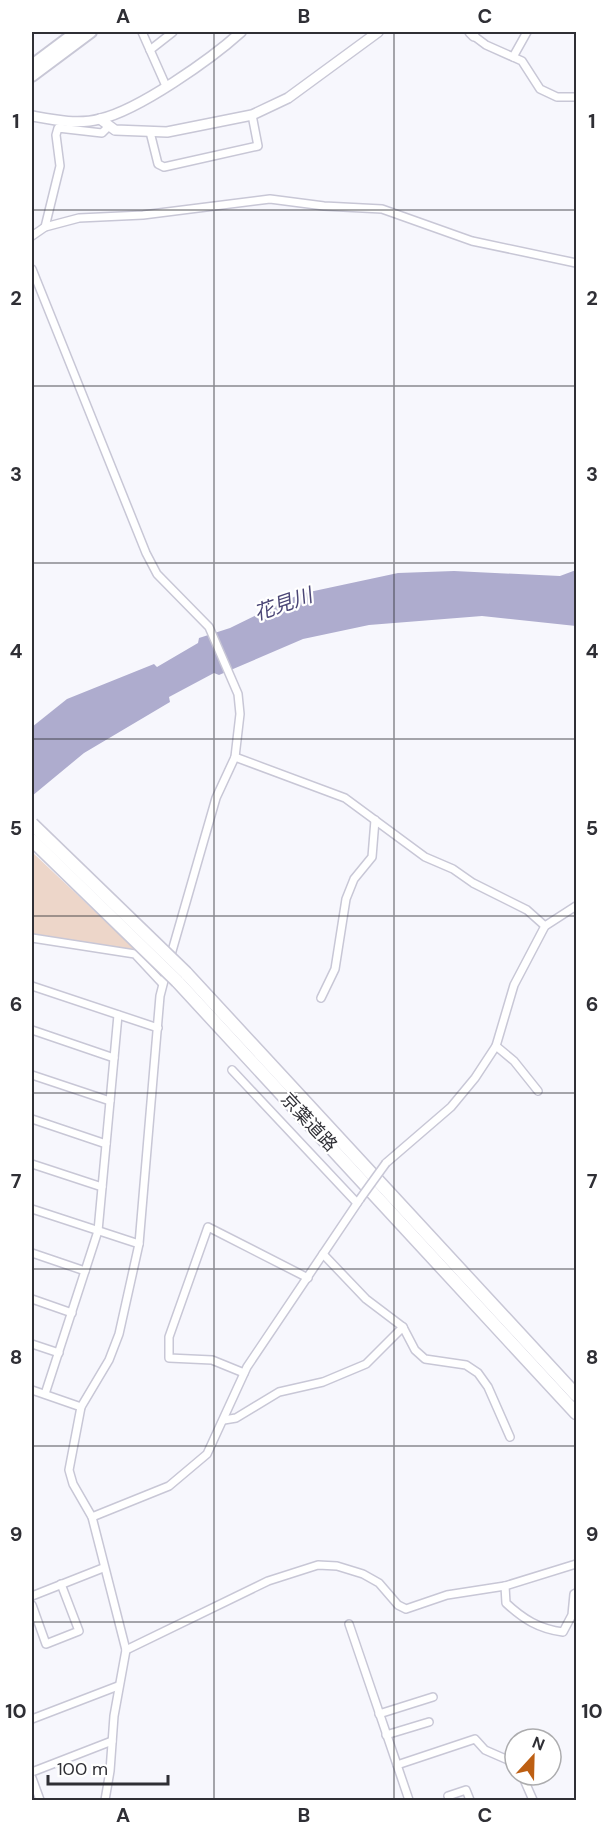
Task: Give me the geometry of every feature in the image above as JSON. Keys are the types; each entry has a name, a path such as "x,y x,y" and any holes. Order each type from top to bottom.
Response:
{"highway":[{"name":"京葉道路","path":"32,824 182,977 576,1395"},
{"name":"京葉道路","path":"32,840 182,977 576,1413"}],"main road":[{"path":"32,64 76,32"},
{"path":"32,76 91,32"}],"street":[{"path":"142,32 165,86"},
{"path":"150,50 173,32"},
{"path":"32,117 74,122 100,119 134,107 241,32"},
{"path":"100,119 108,127 167,132 252,115 288,98 378,32"},
{"path":"513,57 527,32"},
{"path":"472,34 486,45 527,66 540,89 557,97 576,97"},
{"path":"150,132 158,164 164,167 258,146 252,115"},
{"path":"45,227 60,166 56,135 58,128 102,133 108,127"},
{"path":"32,236 45,227 79,218 143,215 270,199 324,206 382,209 472,241 576,263"},
{"path":"32,269 146,553 157,574 209,627 238,694 240,714 235,757 216,798 162,983 139,1244 119,1334 109,1360 81,1407 69,1470 73,1484 93,1517 103,1568 126,1650 118,1686 105,1800"},
{"path":"235,757 345,798 425,857 453,869 472,883 526,910 545,926"},
{"path":"321,998 334,969 346,899 354,879 372,857 375,820"},
{"path":"93,1517 169,1486 207,1454 244,1373 323,1254 386,1163 451,1107 475,1078 496,1046 514,986 545,926 576,906"},
{"path":"32,938 135,954 162,983"},
{"path":"32,986 158,1028"},
{"path":"45,1394 98,1231 118,1015"},
{"path":"32,1030 114,1058"},
{"path":"496,1046 514,1061 538,1091"},
{"path":"232,1070 359,1201"},
{"path":"32,1075 110,1101"},
{"path":"32,1119 106,1144"},
{"path":"32,1164 102,1187"},
{"path":"32,1209 139,1244"},
{"path":"244,1373 212,1360 169,1358 169,1337 208,1227 308,1278"},
{"path":"32,1253 85,1271"},
{"path":"323,1254 366,1299 403,1328 415,1350 426,1359 466,1365 478,1373 488,1387 510,1437"},
{"path":"32,1299 72,1312"},
{"path":"224,1420 236,1418 279,1392 323,1382 366,1364 403,1328"},
{"path":"32,1344 58,1353"},
{"path":"32,1390 81,1407"},
{"path":"126,1650 268,1581 318,1565 337,1566 369,1577 379,1583 400,1607 406,1609 447,1595 505,1586 576,1564"},
{"path":"32,1596 103,1568"},
{"path":"32,1605 46,1644 79,1631 61,1584"},
{"path":"505,1586 506,1603 519,1616 534,1625 563,1632 572,1615 576,1593"},
{"path":"349,1624 410,1800"},
{"path":"32,1719 118,1686"},
{"path":"379,1714 433,1697"},
{"path":"386,1735 429,1722"},
{"path":"396,1765 475,1739 485,1750 503,1758"},
{"path":"32,1772 112,1741"},
{"path":"32,1778 40,1800"},
{"path":"450,1800 448,1796 466,1790 470,1800"}],"shaded area":[{"path":"32,852 137,951 32,934"}],"water":[{"name":"花見川","path":"576,570 576,626 482,616 369,625 303,639 219,675 214,673 169,697 170,702 84,753 32,796 32,727 67,699 154,664 157,667 198,643 199,638 230,628 300,594 398,573 454,571 560,576"}]}
